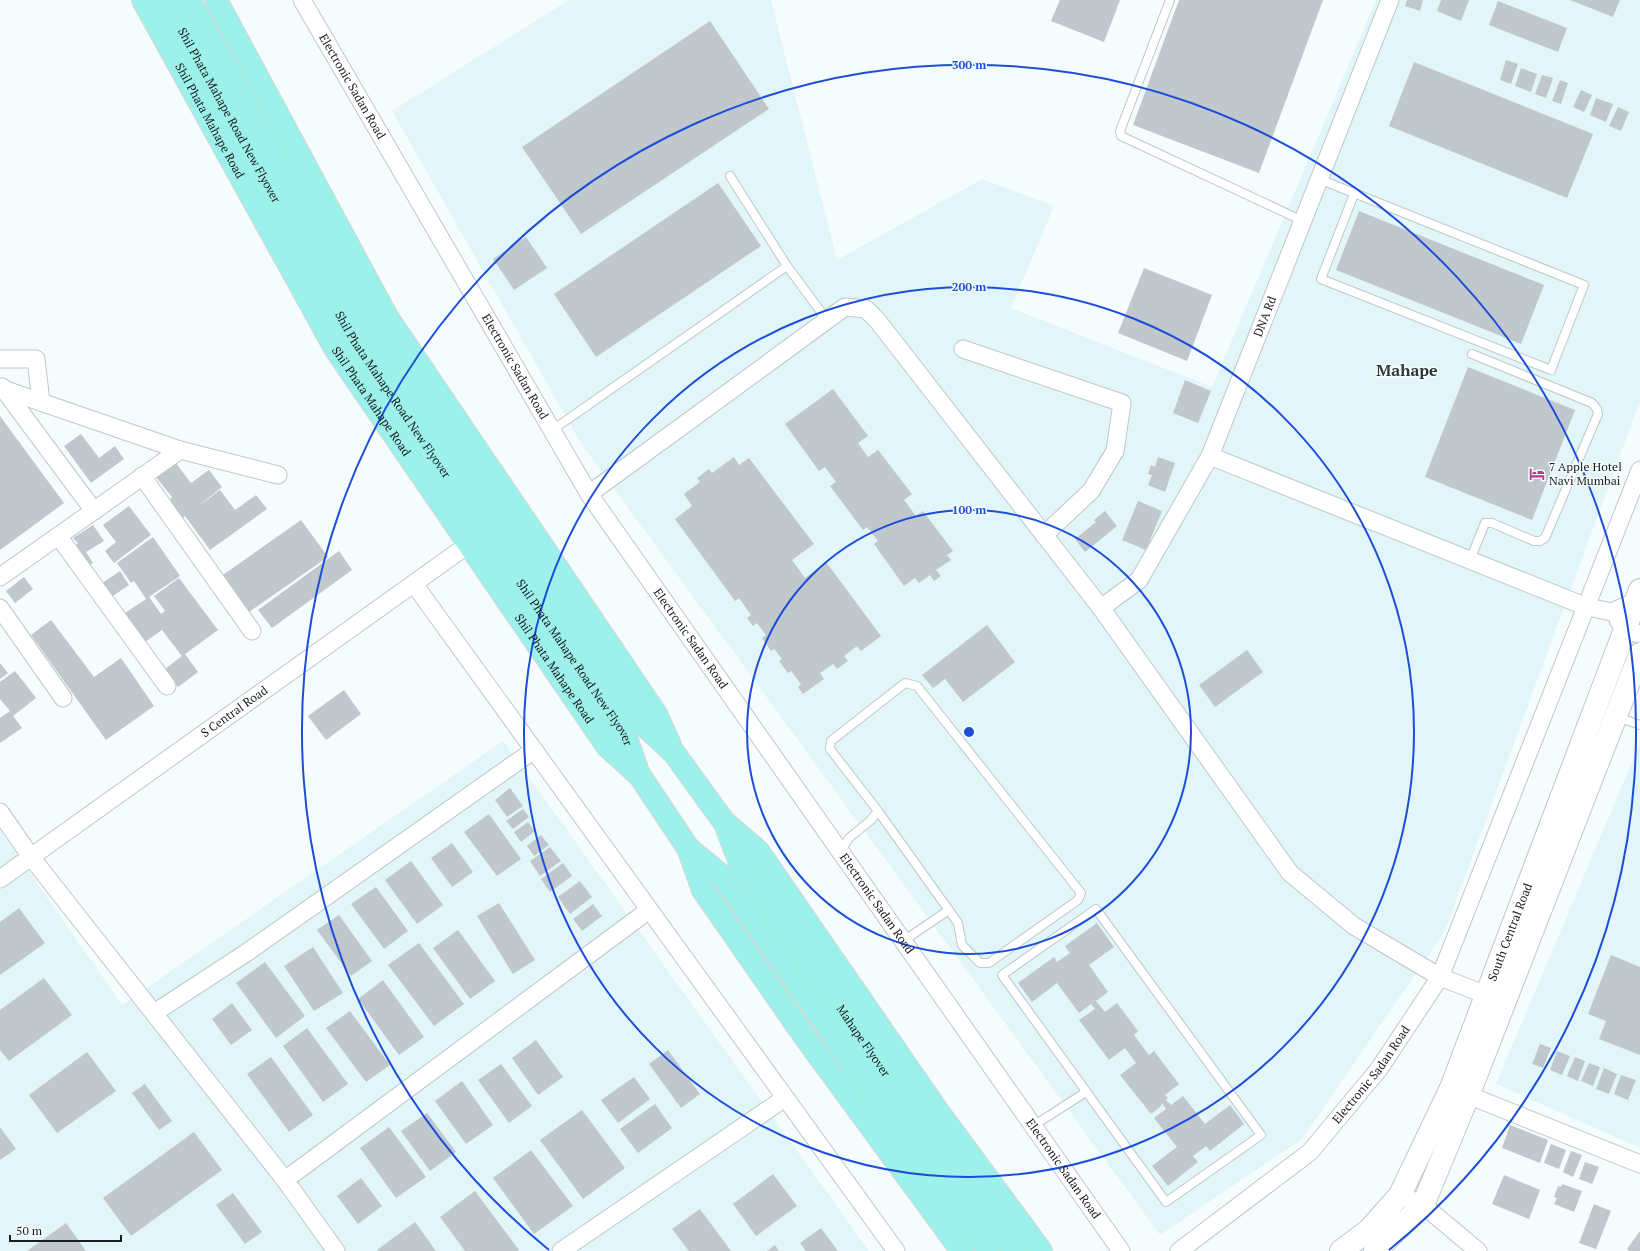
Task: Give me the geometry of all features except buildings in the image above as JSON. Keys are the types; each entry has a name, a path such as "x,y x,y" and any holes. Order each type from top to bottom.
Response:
{"main road":[{"name":"Shil Phata Mahape Road","path":"143,0 336,350 607,746 640,776"},
{"name":"Shil Phata Mahape Road New Flyover","path":"165,0 354,339 633,729 674,753"},
{"name":"Shil Phata Mahape Road New Flyover","path":"189,0 371,328 633,729 640,776"},
{"path":"216,0 388,317 656,714 674,753 724,822 758,851 938,1113 1041,1251"},
{"name":"South Central Road","path":"1375,1251 1423,1205 1460,1092 1632,632 1638,598"},
{"name":"South Central Road","path":"1495,999 1640,654"},
{"path":"640,776 688,848 703,890 805,1037 962,1251"},
{"name":"Mahape Flyover","path":"724,822 740,863 922,1126 1015,1251"},
{"name":"Mahape Flyover","path":"688,848 722,876 906,1140 989,1251"},
{"name":"South Central Road","path":"1341,1251 1370,1230 1400,1195 1460,1092"}],"street":[{"name":"Electronic Sadan Road","path":"302,0 551,431 589,494 1121,1251"},
{"name":"DNA Rd","path":"1101,608 1139,580 1210,456 1390,0"},
{"path":"589,494 845,307 866,309 877,320 1101,608 1290,874 1354,926 1440,977 1495,999"},
{"path":"963,349 1122,403 1115,451 1091,491 1044,535"},
{"path":"0,359 36,359 41,402"},
{"path":"1,387 180,450 278,476"},
{"path":"1,387 94,511"},
{"path":"0,577 59,537 180,450"},
{"path":"1210,456 1587,607 1612,612 1632,632"},
{"name":"Electronic Sadan Road","path":"1179,1251 1310,1152 1380,1069 1440,977 1640,470"},
{"path":"142,476 252,631"},
{"path":"59,537 167,686"},
{"name":"S Central Road","path":"0,879 469,544"},
{"path":"414,584 896,1251"},
{"path":"1612,612 1638,598"},
{"path":"0,608 63,698"},
{"path":"154,1013 246,953 534,750"},
{"path":"0,812 31,857 286,1180 336,1251"},
{"path":"286,1180 649,910"},
{"path":"1460,1092 1640,1164"},
{"path":"561,1251 785,1098"},
{"path":"1400,1195 1423,1205 1478,1251"}],"lane":[{"path":"1170,0 1120,131 1121,136 1303,221"},
{"path":"730,176 787,266 826,320"},
{"path":"1319,179 1584,285 1551,370 1321,279 1354,194"},
{"path":"551,431 787,266"},
{"path":"1470,560 1485,523 1492,523 1534,541 1540,541 1545,538 1598,414 1597,409 1592,403 1472,354"},
{"path":"905,683 917,686 1081,893 1078,900 989,963 980,963 962,945 958,923 878,811 830,749 832,741 905,683"},
{"path":"1614,717 1640,725"},
{"path":"840,852 848,838 872,820 878,811"},
{"path":"1096,909 1261,1135 1166,1202 1086,1092 1002,975 1096,909"},
{"path":"903,941 949,910"},
{"path":"1033,1126 1086,1092"}],"shaded area":[{"path":"569,0 771,0 837,260 982,179 1054,206 1011,308 1212,387 1376,0 1640,0 1640,401 1445,931 1302,1139 1160,1235 582,445 392,111"},
{"path":"503,741 869,1251 0,1251 0,830 122,1005"},
{"path":"1640,743 1640,1148 1496,1084"}],"place":[{"name":"7 Apple Hotel Navi Mumbai","path":"1537,474"}],"district":[{"name":"Mahape","path":"1407,370"}]}
